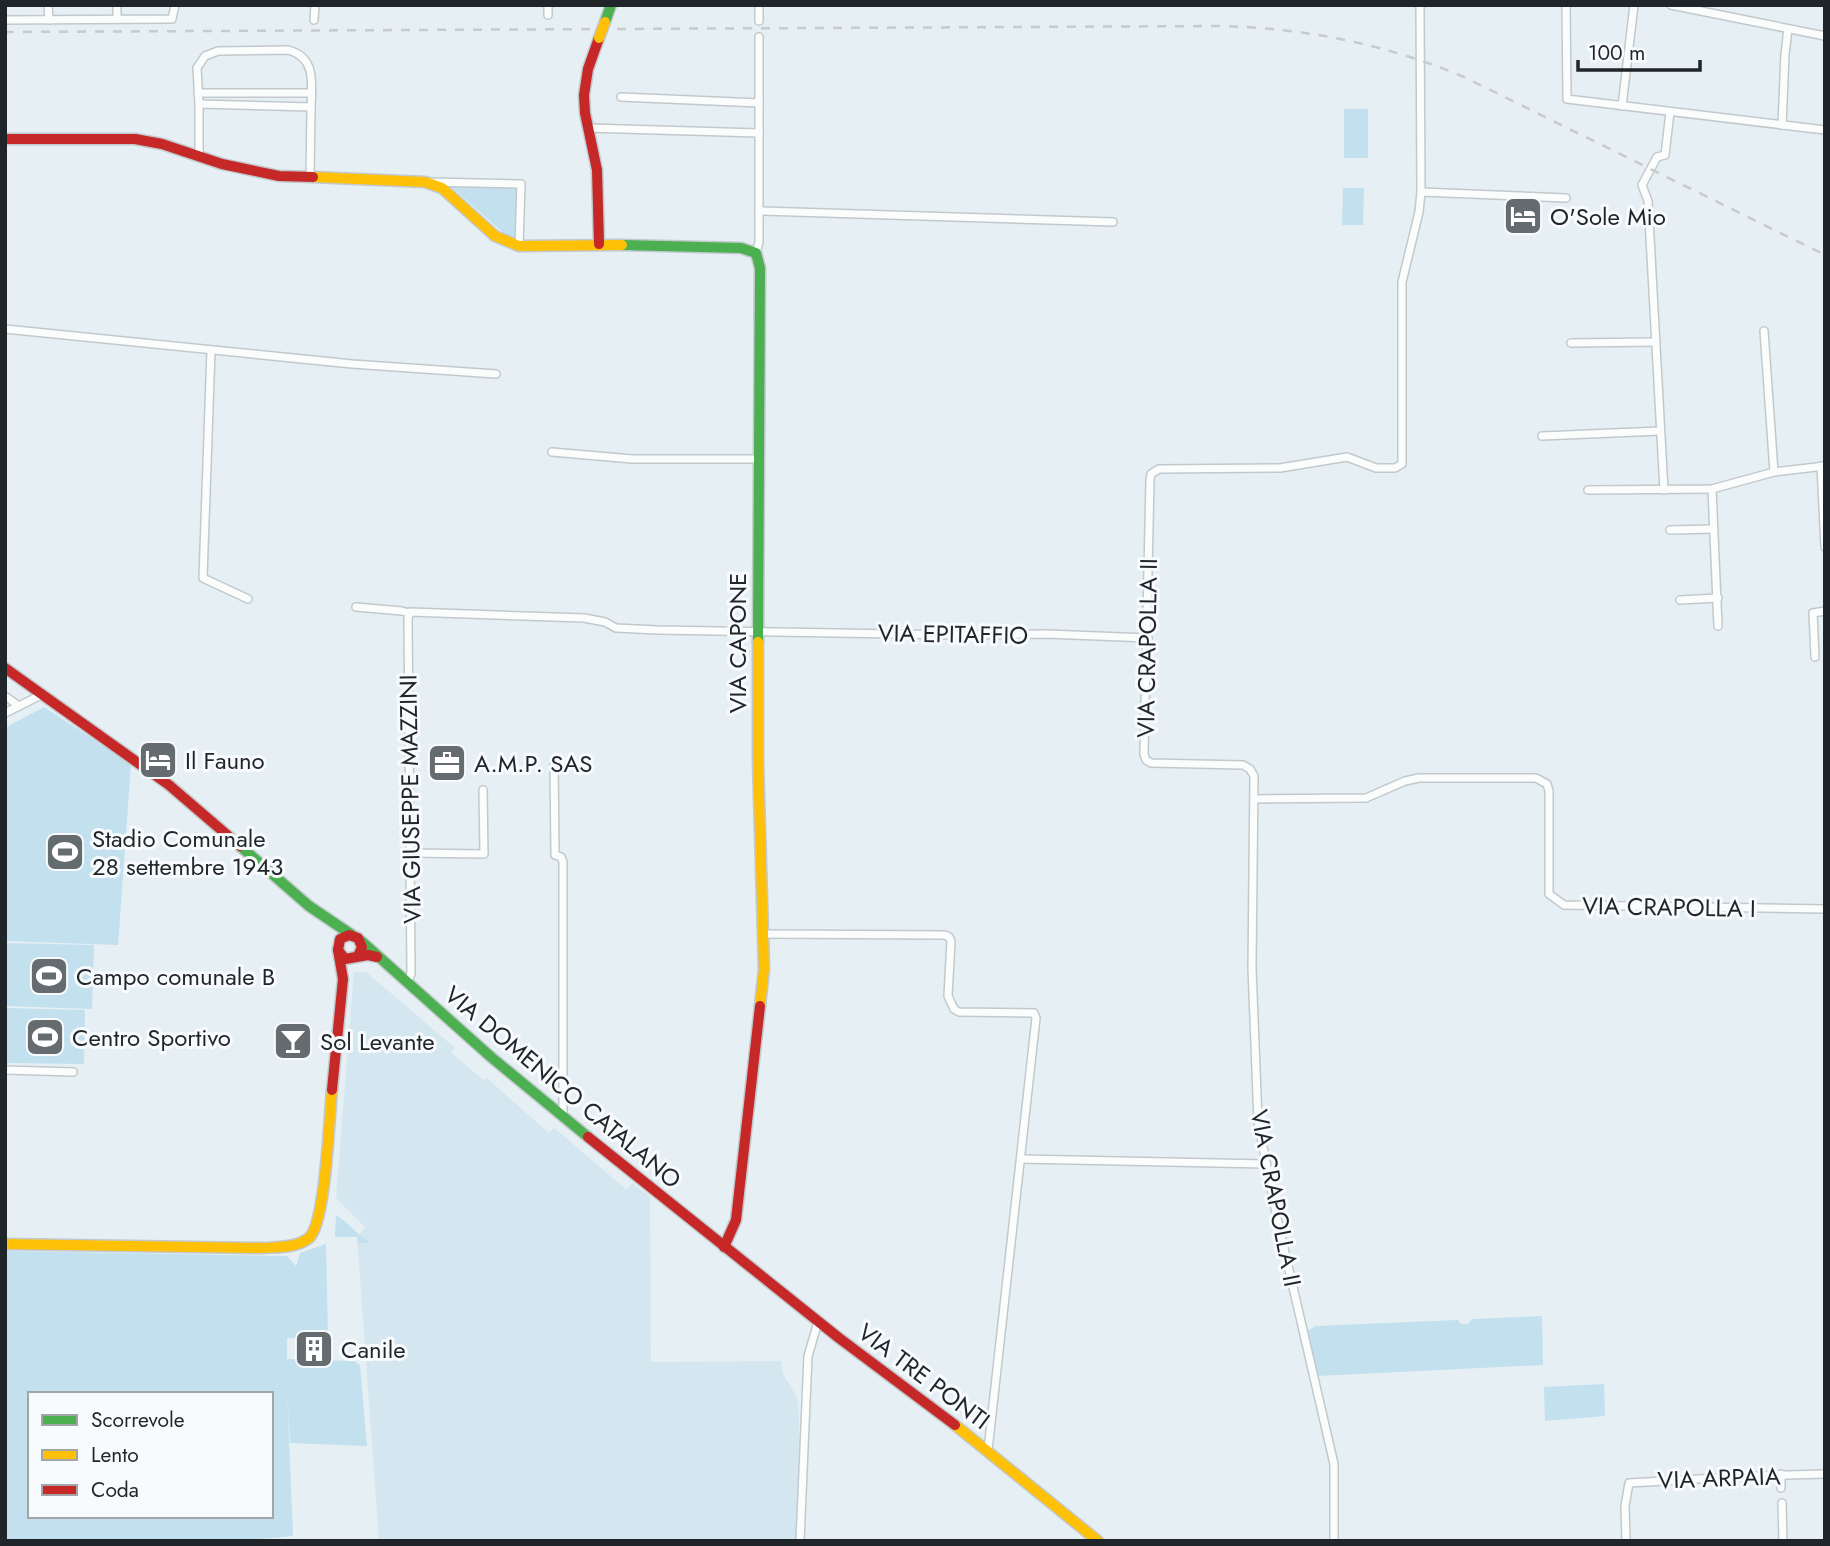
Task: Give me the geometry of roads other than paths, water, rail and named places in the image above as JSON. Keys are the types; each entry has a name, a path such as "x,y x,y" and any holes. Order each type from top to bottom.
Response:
{"street":[{"path":"48,5 49,20"},
{"path":"117,5 117,19"},
{"path":"5,20 172,19 175,5"},
{"path":"314,20 315,5"},
{"path":"548,5 548,15"},
{"path":"600,244 597,170 584,105 584,87 611,5"},
{"path":"759,5 759,21"},
{"name":"VIA CRAPOLLA II","path":"1334,1541 1334,1464 1266,1164 1256,1104 1252,968 1254,776 1244,765 1151,763 1146,760 1150,480 1154,470 1280,468 1348,457 1376,468 1395,468 1402,464 1402,282 1419,212 1420,192 1420,5"},
{"path":"1566,5 1567,99 1825,130"},
{"path":"1622,106 1634,5"},
{"path":"1671,5 1714,9 1825,36"},
{"path":"1782,125 1784,54 1788,29"},
{"name":"VIA CAPONE","path":"724,1247 736,1220 764,981 758,802 760,268 756,253 760,211 759,37"},
{"path":"199,157 197,68 200,61 211,52 288,50 303,57 312,71 310,178"},
{"path":"198,93 312,93"},
{"path":"621,97 759,103"},
{"path":"199,104 311,107"},
{"path":"1664,490 1646,192 1642,186 1657,157 1665,155 1670,112"},
{"path":"588,128 760,133"},
{"path":"5,139 135,139 268,174 310,178 521,184 519,246"},
{"path":"425,182 442,188 495,236 519,246 600,244 741,248 756,253"},
{"path":"1420,192 1566,198"},
{"path":"760,211 1112,222"},
{"path":"5,329 211,350 496,374"},
{"path":"1764,331 1774,472"},
{"path":"1571,343 1655,341"},
{"path":"211,350 203,578 248,599"},
{"path":"1542,436 1660,431"},
{"path":"552,452 632,459 760,459"},
{"path":"1588,490 1713,489 1774,472 1823,466 1825,547"},
{"path":"1713,489 1718,626"},
{"path":"1670,530 1713,529"},
{"path":"1680,600 1718,598"},
{"path":"356,607 409,613 584,618 629,629 758,631"},
{"path":"1815,657 1813,613 1825,611"},
{"name":"VIA GIUSEPPE MAZZINI","path":"407,983 411,974 409,613"},
{"name":"VIA EPITAFFIO","path":"758,631 1047,634 1147,638"},
{"name":"VIA DOMENICO CATALANO","path":"5,668 173,788 333,923 356,938 563,1117 724,1247"},
{"path":"5,712 41,695"},
{"path":"5,696 19,706"},
{"path":"554,761 555,855 561,857 563,862 563,1117"},
{"name":"VIA CRAPOLLA I","path":"1255,799 1366,798 1405,781 1419,778 1536,778 1544,780 1549,791 1549,894 1564,905 1825,908"},
{"path":"410,853 484,854 483,790"},
{"path":"5,1244 262,1248 293,1246 311,1237 316,1231 320,1214 343,979 337,932 333,923"},
{"path":"764,934 949,937 948,996 954,1009 959,1012 1034,1013 1036,1018 988,1450"},
{"path":"338,946 343,937 356,938 362,947 343,979"},
{"path":"338,946 345,959 378,957"},
{"path":"5,1070 73,1072"},
{"path":"1021,1159 1266,1164"},
{"name":"VIA TRE PONTI","path":"724,1247 818,1322 988,1450 1098,1541"},
{"path":"800,1541 808,1356 818,1322"},
{"path":"1781,1474 1781,1488"},
{"name":"VIA ARPAIA","path":"1626,1541 1625,1506 1629,1483 1781,1474 1825,1475"},
{"path":"1782,1503 1783,1541"}],"railway":[{"path":"5,32 1220,26 1283,30 1375,47 1435,65 1464,77 1825,255"}],"place":[{"name":"O'Sole Mio","path":"1523,216"},
{"name":"Il Fauno","path":"158,760"},
{"name":"A.M.P. SAS","path":"447,763"},
{"name":"Stadio Comunale 28 settembre 1943","path":"65,852"},
{"name":"Campo comunale B","path":"49,976"},
{"name":"Centro Sportivo","path":"45,1037"},
{"name":"Sol Levante","path":"293,1041"},
{"name":"Canile","path":"314,1349"}]}
